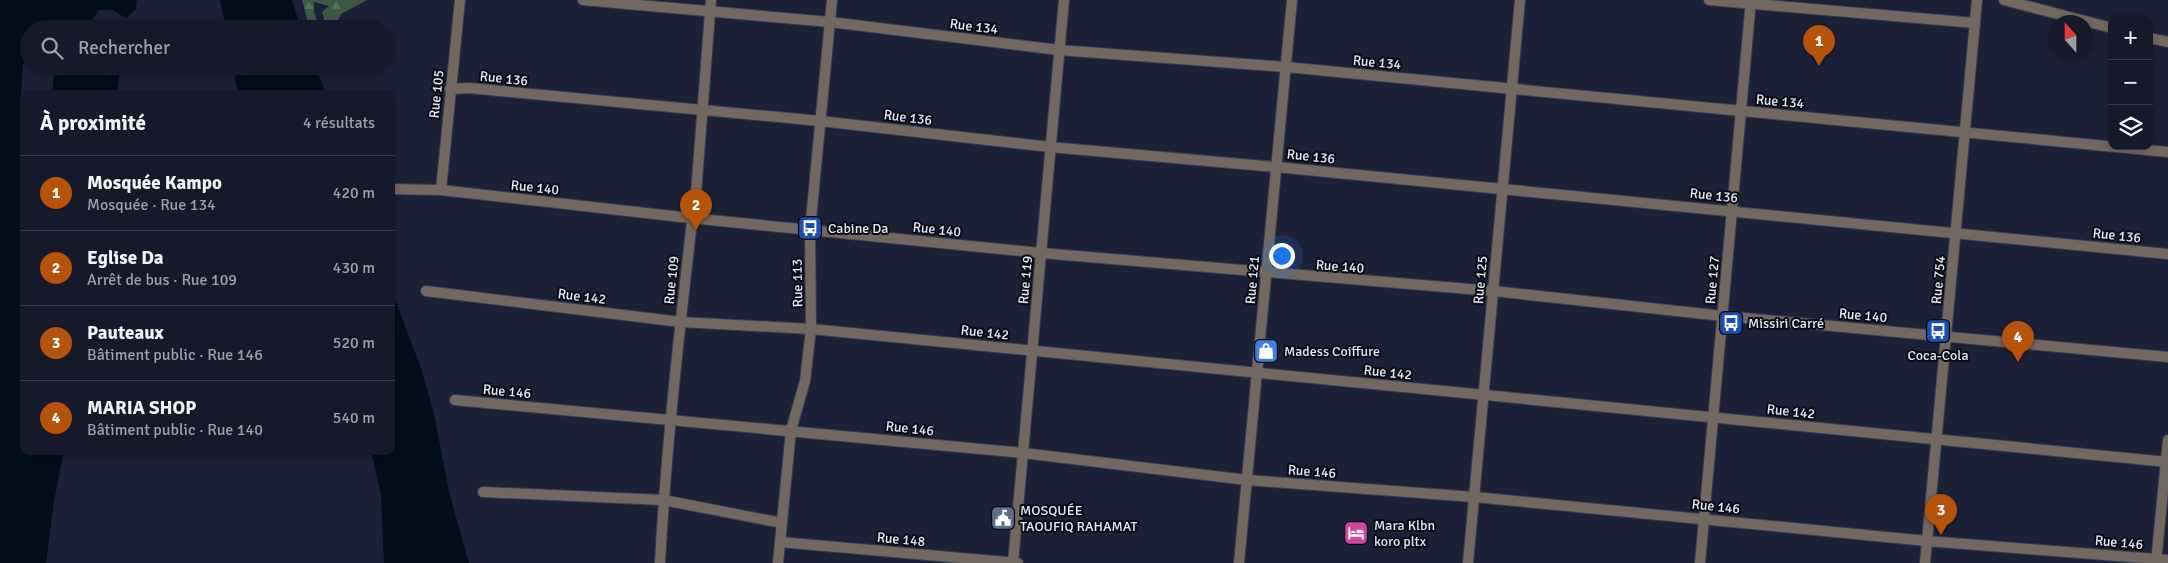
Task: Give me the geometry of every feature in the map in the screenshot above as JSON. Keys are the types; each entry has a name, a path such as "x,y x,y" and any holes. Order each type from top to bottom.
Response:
{"street":[{"name":"Rue 105","path":"441,190 460,0"},
{"name":"Rue 134","path":"583,0 830,22 1059,50 1286,68 2168,152"},
{"name":"Rue 109","path":"660,563 663,500 680,322 692,221 694,219 704,111 711,0"},
{"name":"Rue 113","path":"778,563 791,430 805,380 811,329 810,230 832,0"},
{"name":"Rue 119","path":"1013,563 1064,0"},
{"name":"Rue 121","path":"1239,563 1292,0"},
{"name":"Rue 125","path":"1468,563 1520,0"},
{"path":"1709,0 1751,2 1975,23"},
{"name":"Rue 754","path":"1925,563 1977,0"},
{"path":"2004,0 2108,27"},
{"name":"Rue 127","path":"1700,563 1751,2"},
{"path":"2153,39 2168,42"},
{"name":"Rue 136","path":"450,89 469,88 820,121 1050,148 1276,167 2168,254"},
{"name":"Rue 140","path":"395,189 441,190 694,219 1041,253 1266,274 1493,291 1723,316 2168,357"},
{"name":"Rue 142","path":"426,290 680,322 811,329 2167,462"},
{"name":"Rue 146","path":"455,400 1023,453 1247,480 1474,497 1928,541 2156,561 2168,560"},
{"path":"2156,561 2168,440"},
{"path":"484,492 663,500 782,523"},
{"name":"Rue 148","path":"780,542 1019,563"}],"green space":[{"path":"302,0 367,0 341,14 338,20 325,20 322,12 329,6 314,2 314,13 317,20 308,20"}],"shaded area":[{"path":"0,0 137,0 136,9 126,18 112,10 99,10 93,20 20,20 20,75 22,75 20,90 20,455 63,455 54,501 46,563 0,563"},
{"path":"220,0 292,0 298,20 224,20"},
{"path":"54,75 120,75 118,90 52,90"},
{"path":"235,75 319,75 324,90 237,90"},
{"path":"395,299 422,371 434,414 449,492 469,563 384,563 381,495 372,455 395,455"}],"place":[{"name":"Mosquée Kampo","path":"1819,66"},
{"name":"Cabine Da","path":"810,228"},
{"name":"Eglise Da","path":"696,230"},
{"name":"Missiri Carré","path":"1731,323"},
{"name":"Coca-Cola","path":"1938,331"},
{"name":"Madess Coiffure","path":"1266,351"},
{"name":"MARIA SHOP","path":"2018,362"},
{"name":"MOSQUÉE TAOUFIQ RAHAMAT","path":"1003,518"},
{"name":"Mara Klbn koro pltx","path":"1356,533"},
{"name":"Pauteaux","path":"1941,535"}]}
